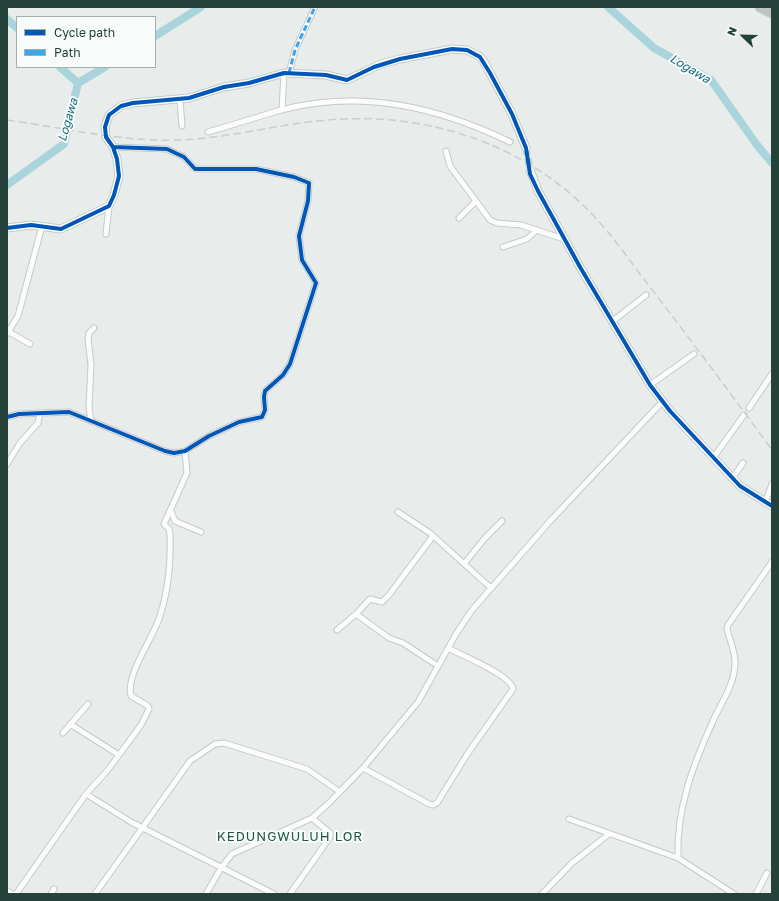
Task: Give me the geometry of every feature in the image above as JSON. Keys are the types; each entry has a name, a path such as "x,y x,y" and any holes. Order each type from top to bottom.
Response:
{"highway":[{"path":"760,7 772,13"}],"street":[{"path":"282,110 287,73 295,50 314,7"},
{"path":"106,234 109,206 115,192 119,176 113,147 106,137 105,127 109,115 116,108 133,103 180,100 196,97 224,87 249,83 287,73 313,76 326,75 347,80 370,69 400,59 452,49 467,50 479,56 483,60 512,114 526,148"},
{"path":"180,100 182,126"},
{"path":"208,132 282,110 327,102 371,102 410,107 455,118 510,142"},
{"path":"7,417 65,412 170,452 177,453 185,451 209,436 239,422 262,418 265,410 265,391 283,375 292,358 316,282 302,260 299,236 308,202 310,186 308,182 294,177 256,169 195,169 184,157 167,149 113,147"},
{"path":"446,151 450,166 488,218 493,222 521,224 564,238"},
{"path":"530,170 531,178 564,238 650,384 670,411 742,488 769,504 772,484"},
{"path":"459,218 476,202"},
{"path":"7,228 23,225 41,229 64,228 109,206"},
{"path":"30,344 8,333 18,316 41,229"},
{"path":"503,247 527,239 537,230"},
{"path":"613,321 646,295"},
{"path":"91,421 88,407 91,365 88,338 89,333 94,328"},
{"path":"650,384 694,354"},
{"path":"749,408 772,374"},
{"path":"206,894 221,868 235,852 312,818 340,792 418,702 469,614 551,520 663,401"},
{"path":"7,464 20,443 38,423 40,413"},
{"path":"713,458 744,415"},
{"path":"16,894 86,794 107,771 141,725 149,709 148,706 131,696 130,692 136,666 160,618 166,594 170,529 164,524 187,473 185,451"},
{"path":"732,479 744,463"},
{"path":"170,510 171,516 175,521 201,532"},
{"path":"398,512 433,536 491,588"},
{"path":"464,564 479,544 502,521"},
{"path":"337,630 356,614 370,599 382,602 389,596 433,536"},
{"path":"678,858 684,795 705,739 734,674 735,658 727,629 728,625 772,562"},
{"path":"356,614 389,638 403,643 438,666"},
{"path":"362,768 429,804 433,805 437,803 468,753 513,689 511,683 498,674 448,648"},
{"path":"63,733 88,704"},
{"path":"70,724 118,755"},
{"path":"95,894 190,761 206,749 219,743 307,768 340,792"},
{"path":"86,794 142,827 274,894"},
{"path":"290,894 330,837 330,833 312,818"},
{"path":"569,819 678,858 734,894"},
{"path":"542,894 572,863 609,834"},
{"path":"756,894 767,873"},
{"path":"7,891 12,894"}],"waterway":[{"name":"Logawa","path":"156,35 201,7"},
{"name":"Logawa","path":"608,7 654,48 711,80 757,145 772,163"},
{"path":"7,19 16,27"},
{"path":"61,68 78,83"},
{"name":"Logawa","path":"7,185 64,144 78,83 103,68"}],"tunnel":[{"path":"526,148 530,170"}],"railway":[{"path":"7,120 115,137 179,140 200,139 322,120 376,119 409,122 442,128 503,150 532,166 560,185 595,217 701,353 772,450"}],"marked path":[{"path":"289,73 295,50 315,7"}],"cycle path":[{"path":"7,228 31,225 61,229 109,206 114,195 119,176 117,159 113,147 106,137 105,127 109,115 121,106 133,103 189,98 224,87 249,83 284,73 326,75 347,80 374,67 400,59 452,49 467,50 480,57 490,73 512,114 526,148 530,174 538,191 580,267 650,385 670,411 740,486 772,506"},
{"path":"7,417 19,414 69,412 165,451 174,453 185,451 209,436 239,422 262,417 265,410 265,391 283,375 290,364 316,283 302,260 299,236 308,201 309,183 294,177 256,169 195,169 184,157 167,149 113,147"}],"district":[{"name":"KEDUNGWULUH LOR","path":"290,837"}]}
